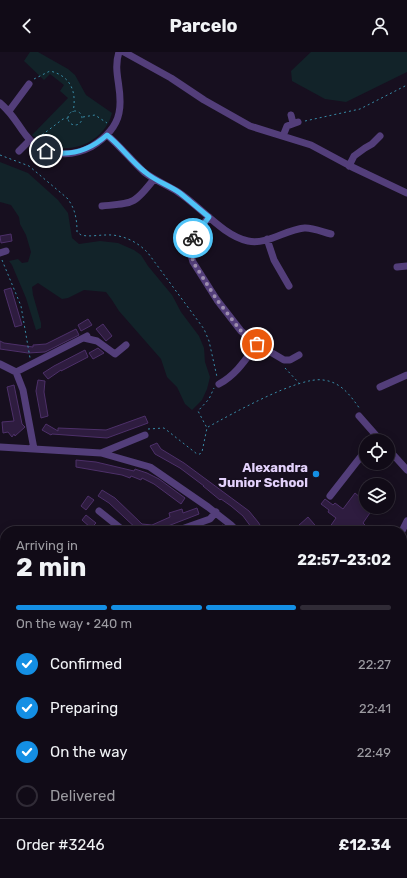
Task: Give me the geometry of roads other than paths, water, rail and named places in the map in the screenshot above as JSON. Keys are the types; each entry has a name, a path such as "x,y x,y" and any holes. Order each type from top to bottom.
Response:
{"street":[{"path":"0,103 9,110 31,141 46,151 66,154 78,152 88,148 99,142 107,135 113,127 119,113 120,98 116,61 119,52"},
{"path":"124,52 171,78 204,100 250,126 311,145 349,166 407,193"},
{"path":"9,110 29,84"},
{"path":"283,136 287,126 296,122 291,115"},
{"path":"107,135 119,145 133,161 154,179 179,193 235,237 249,241 267,239 305,227 330,234"},
{"path":"349,166 354,156 372,144 380,136"},
{"path":"19,151 31,141"},
{"path":"102,206 126,204 134,201 144,192 154,179"},
{"path":"209,217 198,229 192,240 191,246 193,262 217,300 241,331 257,344 279,358 287,360 299,355"},
{"path":"267,239 274,260 289,286"},
{"path":"16,372 86,337 97,341 115,354 126,345"},
{"path":"217,383 227,380 235,373 257,344"},
{"path":"0,364 16,372 23,390 34,449"},
{"path":"380,387 407,375"},
{"path":"359,416 373,434"},
{"path":"101,453 145,435"},
{"path":"0,447 101,453 150,467 216,512 233,526"},
{"path":"395,457 407,470"},
{"path":"330,496 359,459"},
{"path":"99,511 118,526"},
{"path":"191,526 210,520 216,512"}],"place":[{"name":"Alexandra Junior School","path":"316,474"}]}
